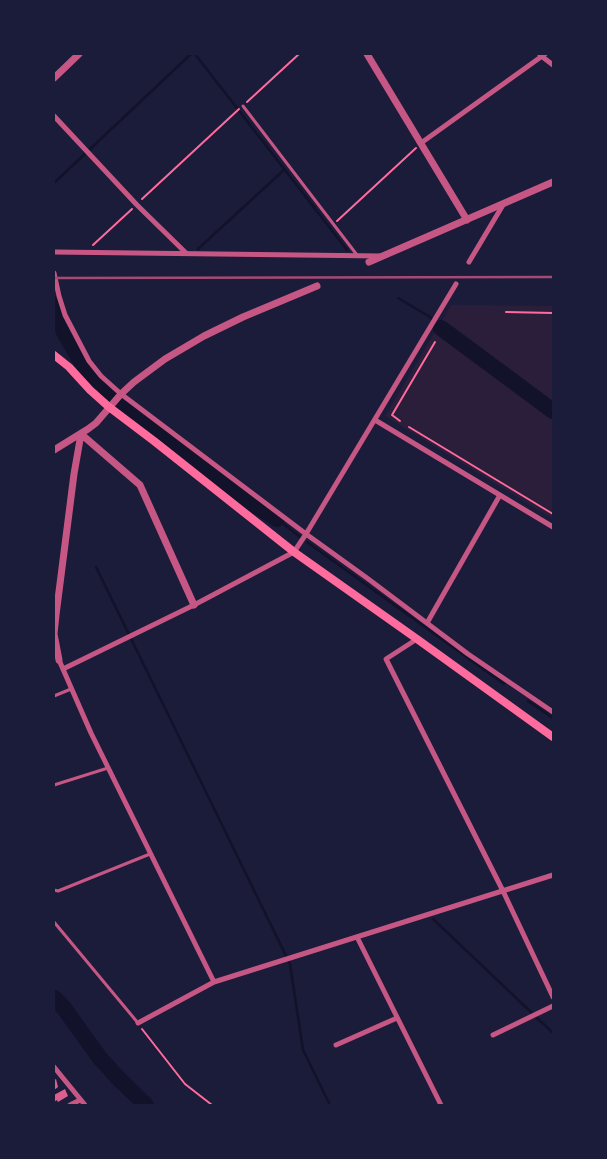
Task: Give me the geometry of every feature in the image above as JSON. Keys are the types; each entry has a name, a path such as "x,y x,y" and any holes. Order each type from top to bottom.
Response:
{"main road":[{"path":"54,355 69,367 109,407 154,440 294,552 553,737"}],"street":[{"path":"54,78 79,54"},
{"path":"367,54 467,220"},
{"path":"421,143 542,54 553,65"},
{"path":"54,116 137,205 186,253"},
{"path":"369,262 553,182"},
{"path":"468,262 504,203"},
{"path":"54,252 382,256"},
{"path":"54,273 65,315 89,361 122,394 468,654 553,712"},
{"path":"63,669 194,605 294,552 456,284"},
{"path":"54,450 96,423 122,394 165,358 243,317 317,286"},
{"path":"374,420 553,527"},
{"path":"81,434 140,485 194,605"},
{"path":"81,434 55,615 54,634 57,658 108,768 214,982"},
{"path":"427,623 500,495"},
{"path":"418,639 386,659 503,891 553,997"},
{"path":"138,1023 214,982 553,875"},
{"path":"358,937 441,1105"},
{"path":"493,1035 553,1006"},
{"path":"336,1045 397,1018"},
{"path":"54,1068 85,1105"},
{"path":"70,1105 80,1100"}],"lane":[{"path":"243,106 357,255"},
{"path":"54,696 71,689"},
{"path":"54,785 108,768"},
{"path":"54,890 58,891 151,854"},
{"path":"54,922 138,1023"}],"path":[{"path":"86,252 299,54"},
{"path":"334,225 421,143"},
{"path":"506,312 553,312"},
{"path":"400,421 392,415 435,342"},
{"path":"409,427 553,514"},
{"path":"138,1023 185,1084 212,1105"}],"shaded area":[{"path":"451,305 553,306 553,519 385,416"}],"building":[{"path":"56,1079 58,1087 54,1090 54,1080"},
{"path":"65,1089 68,1096 58,1102 57,1100 54,1102 54,1095"}],"waterway":[{"path":"54,183 191,54"},
{"path":"195,54 347,250"},
{"path":"198,249 285,169"},
{"path":"398,298 430,317 441,328"},
{"path":"54,304 64,332 80,360 92,377 110,395"},
{"path":"441,328 553,411"},
{"path":"121,404 165,435 249,501 277,519"},
{"path":"277,519 300,537"},
{"path":"307,542 504,684"},
{"path":"96,567 290,964 303,1050 330,1105"},
{"path":"528,701 553,718"},
{"path":"433,919 553,1033"},
{"path":"54,998 64,1008 99,1057 146,1105"}],"railway":[{"path":"54,278 553,277"}]}
